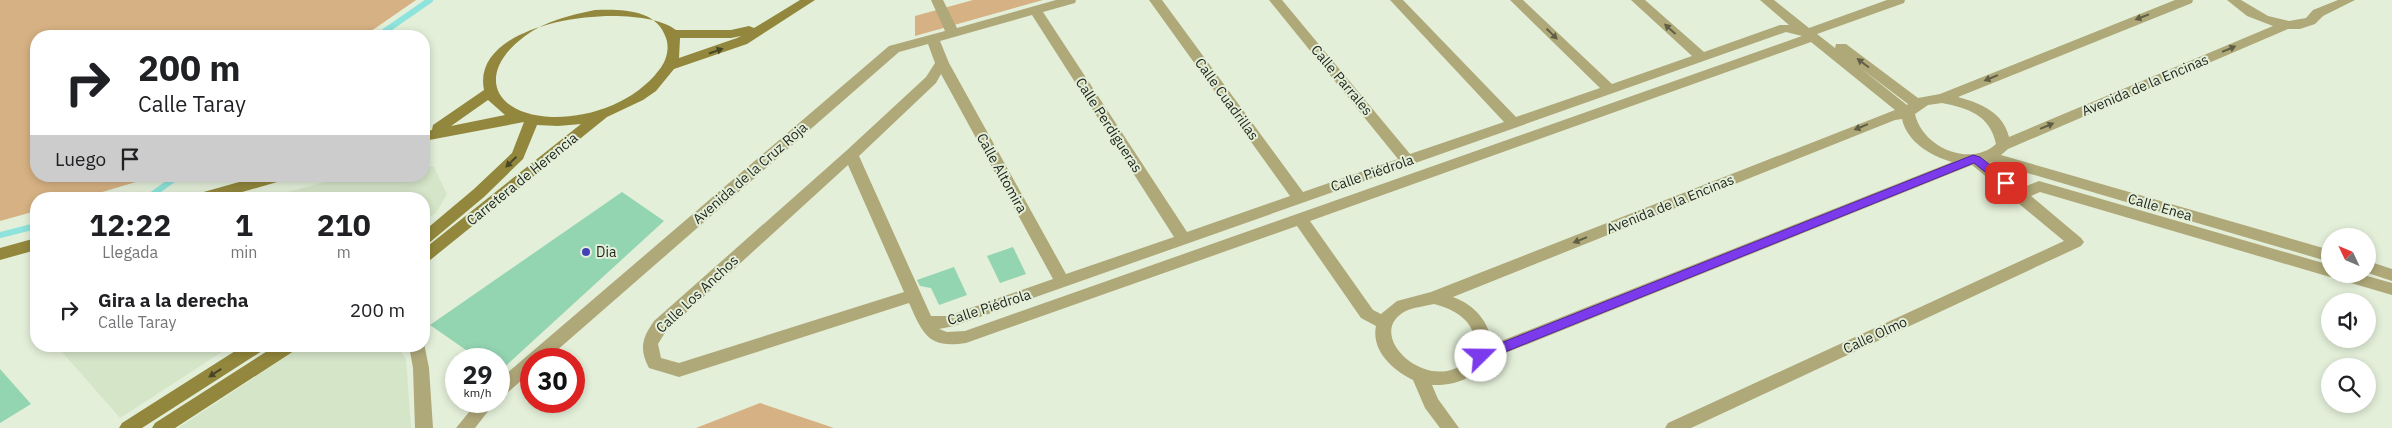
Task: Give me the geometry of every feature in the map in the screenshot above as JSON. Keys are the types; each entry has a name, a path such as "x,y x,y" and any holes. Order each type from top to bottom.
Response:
{"main road":[{"path":"645,0 657,17"},
{"path":"669,66 742,41 768,27 809,0"},
{"path":"430,135 527,118 567,121 604,112 645,92 660,79 669,66 675,44 673,34 667,25 657,17 645,11 621,6 580,5 550,17 528,29 508,43 495,60 489,76 491,92 502,107 527,118"},
{"path":"673,34 731,34 768,27"},
{"path":"430,133 451,121 491,92"},
{"name":"Carretera de Herencia","path":"431,240 604,112"},
{"name":"Carretera de Herencia","path":"431,240 518,155 527,118"},
{"path":"222,192 257,182"},
{"path":"0,254 30,246"},
{"path":"128,428 247,352"},
{"path":"161,428 279,352"}],"street":[{"name":"Avenida de la Cruz Roja","path":"548,348 894,49 1070,0"},
{"name":"Calle Cuadrillas","path":"1155,0 1300,199"},
{"name":"Calle Parrales","path":"1275,0 1408,161"},
{"path":"1396,0 1514,124"},
{"path":"1516,0 1610,90"},
{"path":"1637,0 1702,58"},
{"path":"1766,0 1812,33 1910,110"},
{"path":"1780,0 1812,33"},
{"path":"851,155 926,323 933,335 946,340 966,337 1300,219 1899,0"},
{"path":"1942,98 2187,0"},
{"path":"2233,0 2244,10 2264,19 2286,24 2303,24 2314,20 2318,13 2349,0"},
{"path":"2312,0 2318,13"},
{"path":"939,1 953,33"},
{"name":"Calle Perdigueras","path":"1035,10 1184,240"},
{"name":"Avenida de la Encinas","path":"2002,145 2286,24"},
{"name":"Calle Piédrola","path":"926,323 948,322 1786,28 1812,33"},
{"path":"933,38 942,63"},
{"name":"Calle Los Anchos","path":"915,295 679,370 655,363 649,354 649,342 660,326 851,155 931,80 942,63"},
{"name":"Calle Altomira","path":"942,63 1062,282"},
{"path":"1481,356 1980,158 2002,145 2001,130 1988,115 1966,103 1942,98"},
{"name":"Avenida de la Encinas","path":"1434,298 1892,115 1910,110 1927,99 1942,98"},
{"name":"Calle Enea","path":"1910,110 1909,125 1924,142 1948,155 1980,158 2321,253"},
{"path":"1980,158 2020,195 2040,186 2321,268"},
{"name":"Calle Olmo","path":"1674,428 2076,242 2020,195"},
{"path":"1300,219 1367,314 1384,323"},
{"path":"2376,269 2392,274"},
{"path":"2371,283 2392,289"},
{"path":"1434,298 1452,303 1468,313 1479,326 1484,341 1481,356 1472,368 1457,376 1438,378 1420,376 1405,369 1393,360 1385,348 1382,336 1384,323 1394,309 1412,300 1434,298"},
{"path":"418,352 421,368 424,428"},
{"path":"510,380 520,372"},
{"path":"1420,376 1431,403 1450,428"},
{"path":"465,428 478,413"}],"shaded area":[{"path":"0,0 416,0 373,30 30,30 30,182 136,182 102,192 30,192 30,213 0,221"},
{"path":"973,0 1043,0 915,36 915,16"},
{"path":"430,166 434,167 447,194 436,213 430,217 430,192 288,192 324,182 430,182"},
{"path":"62,352 222,352 120,418"},
{"path":"293,352 401,352 406,359 411,428 178,428"},
{"path":"760,403 834,428 696,428"}],"building":[{"path":"622,192 664,221 525,348 520,348 520,353 510,362 510,348 463,348 430,325"},
{"path":"1013,247 1026,274 1000,283 987,256"},
{"path":"954,267 967,295 939,305 931,288 920,286 917,280"},
{"path":"0,369 31,404 0,423"}],"waterway":[{"path":"387,30 430,0"},
{"path":"156,192 170,182"},
{"path":"0,235 30,228"}],"place":[{"name":"Dia","path":"586,252"}],"route":[{"path":"1481,356 1973,159 1977,159 2006,183"}]}
